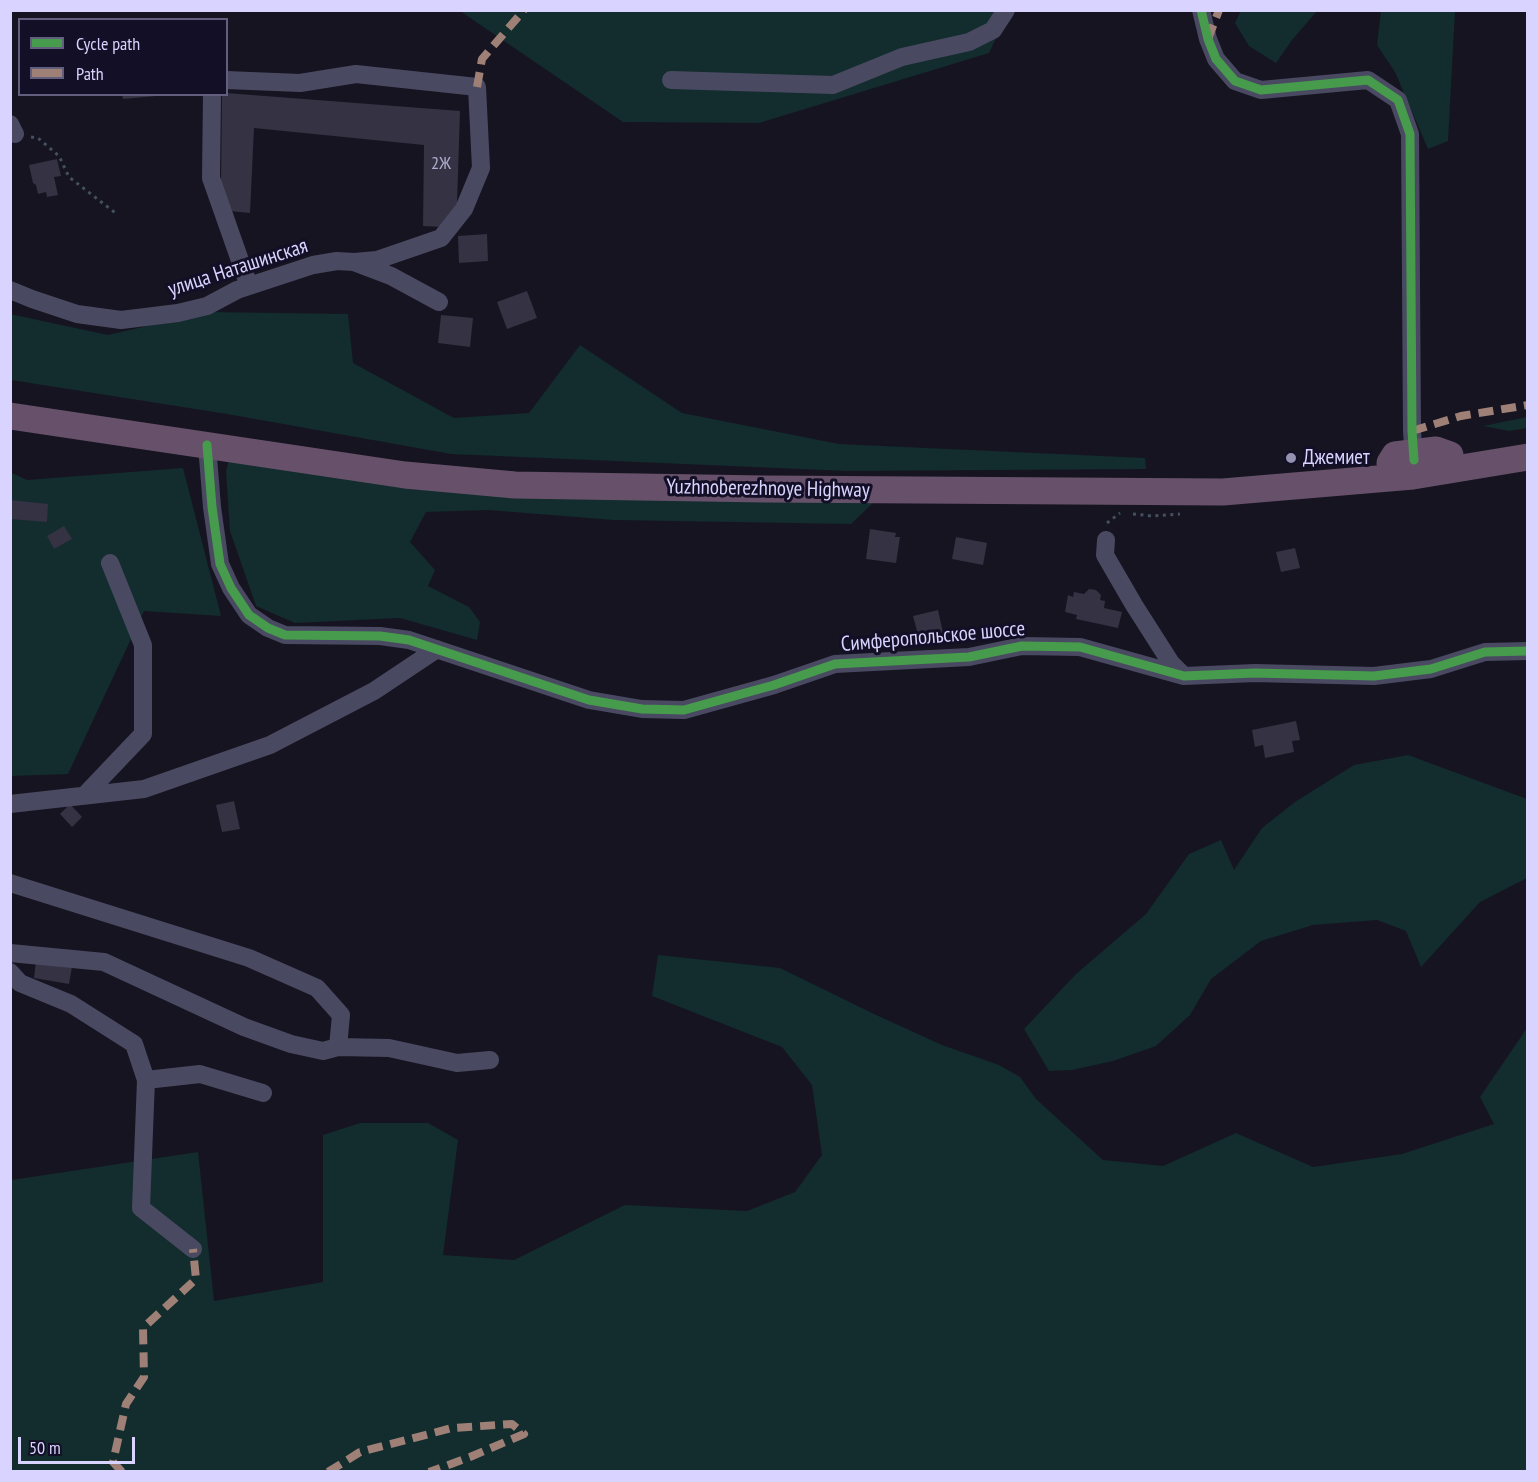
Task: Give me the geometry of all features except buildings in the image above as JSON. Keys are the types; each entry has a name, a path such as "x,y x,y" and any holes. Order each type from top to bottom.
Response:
{"highway":[{"name":"Yuzhnoberezhnoye Highway","path":"10,403 408,463 518,473 768,478 1222,478 1408,461 1456,462 1527,457"},
{"name":"Yuzhnoberezhnoye Highway","path":"10,416 405,475 515,485 1223,492 1413,476 1456,462 1527,444"},
{"path":"1357,480 1364,472 1408,461"}],"street":[{"path":"670,80 833,85 902,57 969,42 993,30 1006,10"},
{"path":"1201,10 1216,59 1235,81 1261,90 1368,80 1398,100 1410,134 1412,431 1408,461"},
{"path":"228,80 300,83 356,74 477,87 481,168 464,209 441,238 377,260 354,262"},
{"path":"213,96 211,178 249,286"},
{"name":"улица Наташинская","path":"10,290 77,314 121,320 178,313 207,306 237,290 313,265 337,261 354,262 391,276 439,302"},
{"name":"Симферопольское шоссе","path":"207,445 220,564 231,588 249,615 268,628 285,635 380,636 409,640 589,700 642,709 684,710 774,685 835,663 969,657 1022,646 1080,647 1184,676 1255,673 1374,676 1431,669 1485,652 1527,651"},
{"path":"1106,540 1105,555 1110,565 1172,663 1184,676"},
{"path":"85,795 143,735 142,645 110,564"},
{"path":"10,804 144,789 270,745 374,691 437,649"},
{"path":"10,883 249,958 317,988 341,1015 338,1047"},
{"path":"10,952 104,962 244,1027 282,1041 323,1051 338,1047 389,1048 457,1063 490,1060"},
{"path":"10,972 20,983 71,1004 134,1044 146,1080 141,1208 193,1249"},
{"path":"146,1080 200,1074 263,1093"}],"path":[{"path":"13,129 38,138 59,156 69,177 118,215"},
{"path":"1106,540 1106,524 1119,513 1152,516 1182,514 1185,491"}],"green space":[{"path":"1241,10 1317,11 1276,63 1249,46 1235,23"},
{"path":"460,11 1009,11 989,53 759,123 623,122"},
{"path":"1381,11 1455,11 1448,141 1428,149 1395,72 1377,45"},
{"path":"207,312 348,314 353,363 454,418 529,413 580,345 682,413 839,444 1145,458 1146,469 847,471 451,454 227,414 11,380 10,314 108,335"},
{"path":"1527,417 1527,428 1509,431 1483,426"},
{"path":"229,460 485,490 873,503 851,524 614,520 488,510 426,512 410,542 435,570 428,586 469,607 480,622 477,640 400,618 295,623 256,606 230,531 226,471"},
{"path":"183,468 221,616 144,611 68,774 11,776 10,472 27,480"},
{"path":"1408,755 1527,799 1527,878 1480,902 1421,967 1406,931 1377,920 1313,925 1261,941 1211,979 1190,1015 1156,1046 1113,1061 1072,1070 1049,1071 1024,1029 1076,974 1146,914 1189,854 1221,840 1234,870 1262,828 1295,802 1354,765"},
{"path":"658,955 780,968 942,1045 999,1065 1020,1077 1036,1099 1103,1160 1163,1166 1236,1133 1313,1167 1402,1154 1494,1124 1480,1097 1527,1028 1527,1471 11,1472 11,1180 198,1152 214,1301 323,1282 323,1135 360,1123 428,1123 458,1140 443,1255 514,1260 625,1205 747,1211 795,1192 822,1155 812,1085 782,1047 652,996"}],"marked path":[{"path":"477,87 482,59 524,10"},
{"path":"1208,39 1219,10"},
{"path":"1412,431 1461,416 1528,405"},
{"path":"122,1472 113,1462 126,1404 144,1377 143,1328 196,1279 193,1249"},
{"path":"328,1472 360,1452 452,1428 512,1424 524,1434 429,1472"}],"cycle path":[{"path":"1201,10 1216,59 1235,81 1261,90 1368,80 1398,100 1410,134 1414,460"},
{"path":"207,445 220,564 231,588 249,615 268,628 285,635 380,636 409,640 589,700 642,709 684,710 774,685 835,664 969,657 1022,646 1080,647 1184,676 1255,673 1374,676 1431,669 1485,652 1528,651"}],"place":[{"name":"Джемиет","path":"1291,458"}]}
